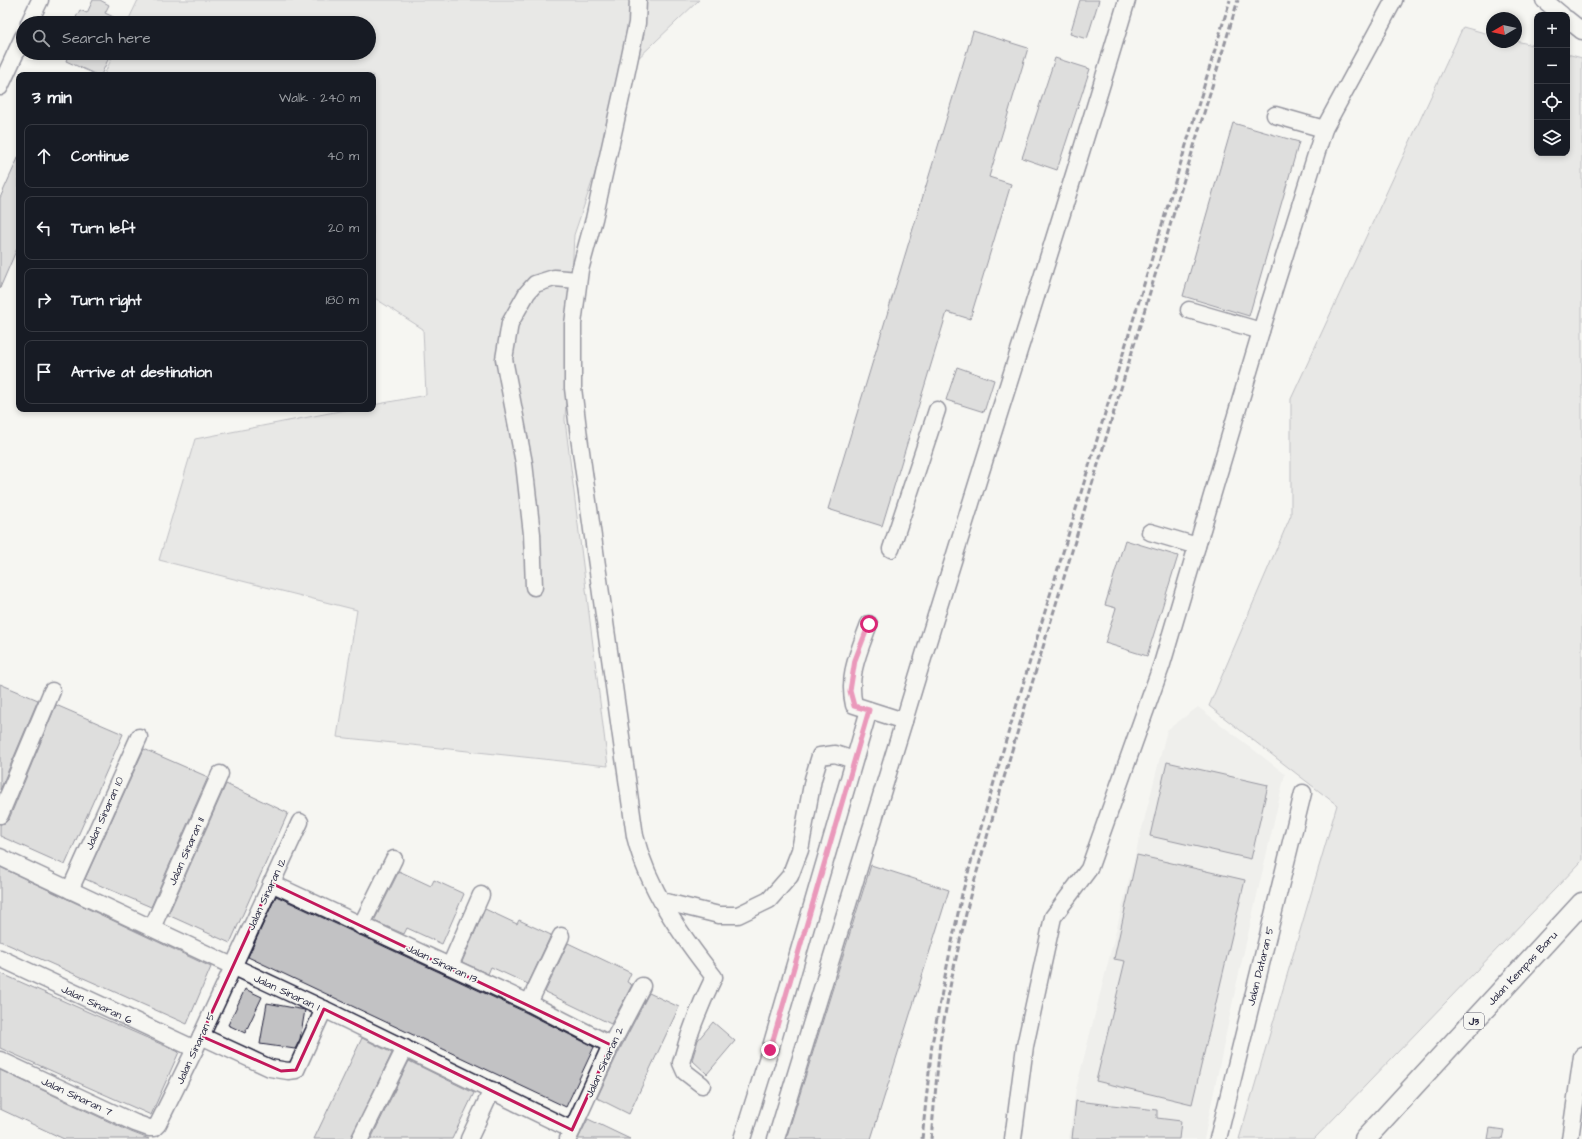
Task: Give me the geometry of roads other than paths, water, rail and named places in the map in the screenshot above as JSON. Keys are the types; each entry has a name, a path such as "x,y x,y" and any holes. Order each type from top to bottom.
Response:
{"main road":[{"name":"Jalan Kempas Baru","path":"1365,1139 1582,903"}],"street":[{"path":"33,16 40,0"},
{"path":"638,0 637,23 626,75 594,219 578,280 573,324 574,388 601,602 635,836 643,865 662,901 689,944 714,978 704,997 686,1043 681,1063 686,1072 702,1085"},
{"path":"776,1139 950,568 1022,344 1127,0"},
{"path":"1544,0 1558,12"},
{"path":"1013,1139 1025,1046 1053,917 1089,869 1162,664 1324,129 1394,1"},
{"path":"1570,21 1582,31"},
{"path":"0,87 16,52"},
{"path":"1275,115 1324,129"},
{"path":"534,587 532,534 524,463 504,359 510,323 527,293 535,284 554,278 578,280"},
{"path":"1189,310 1262,330"},
{"path":"891,549 937,410"},
{"path":"1150,532 1198,546"},
{"path":"869,624 855,660 850,691 854,706 904,721"},
{"path":"0,815 52,691"},
{"path":"742,1139 770,1050 869,710"},
{"name":"Jalan Sinaran 10","path":"70,890 139,737"},
{"path":"662,901 719,915 738,916 769,900 790,876 800,850 813,779 820,756 835,754 854,760"},
{"name":"Jalan Sinaran 11","path":"152,928 220,774"},
{"name":"Jalan Dataran 5","path":"1218,1139 1303,794"},
{"name":"Jalan Sinaran 12","path":"232,967 300,822"},
{"name":"Jalan Sinaran 1","path":"0,857 324,1009 492,1090 570,1134"},
{"path":"361,926 394,859"},
{"name":"Jalan Sinaran 13","path":"271,883 450,966 611,1045"},
{"path":"450,966 481,895"},
{"path":"529,1004 560,936"},
{"name":"Jalan Sinaran 6","path":"0,958 198,1043 281,1071 296,1070 324,1009"},
{"name":"Jalan Sinaran 5","path":"154,1128 158,1124 198,1043 232,967"},
{"name":"Jalan Sinaran 2","path":"570,1134 611,1045 642,986"},
{"path":"360,1139 405,1048"},
{"path":"1570,1139 1582,1056"},
{"name":"Jalan Sinaran 7","path":"0,1060 135,1123 149,1128 154,1128"},
{"path":"469,1139 492,1090"}],"railway":[{"path":"922,1139 932,1044 962,894 1004,747 1230,0"},
{"path":"931,1139 940,1042 952,976 970,896 1012,750 1238,0"}]}
